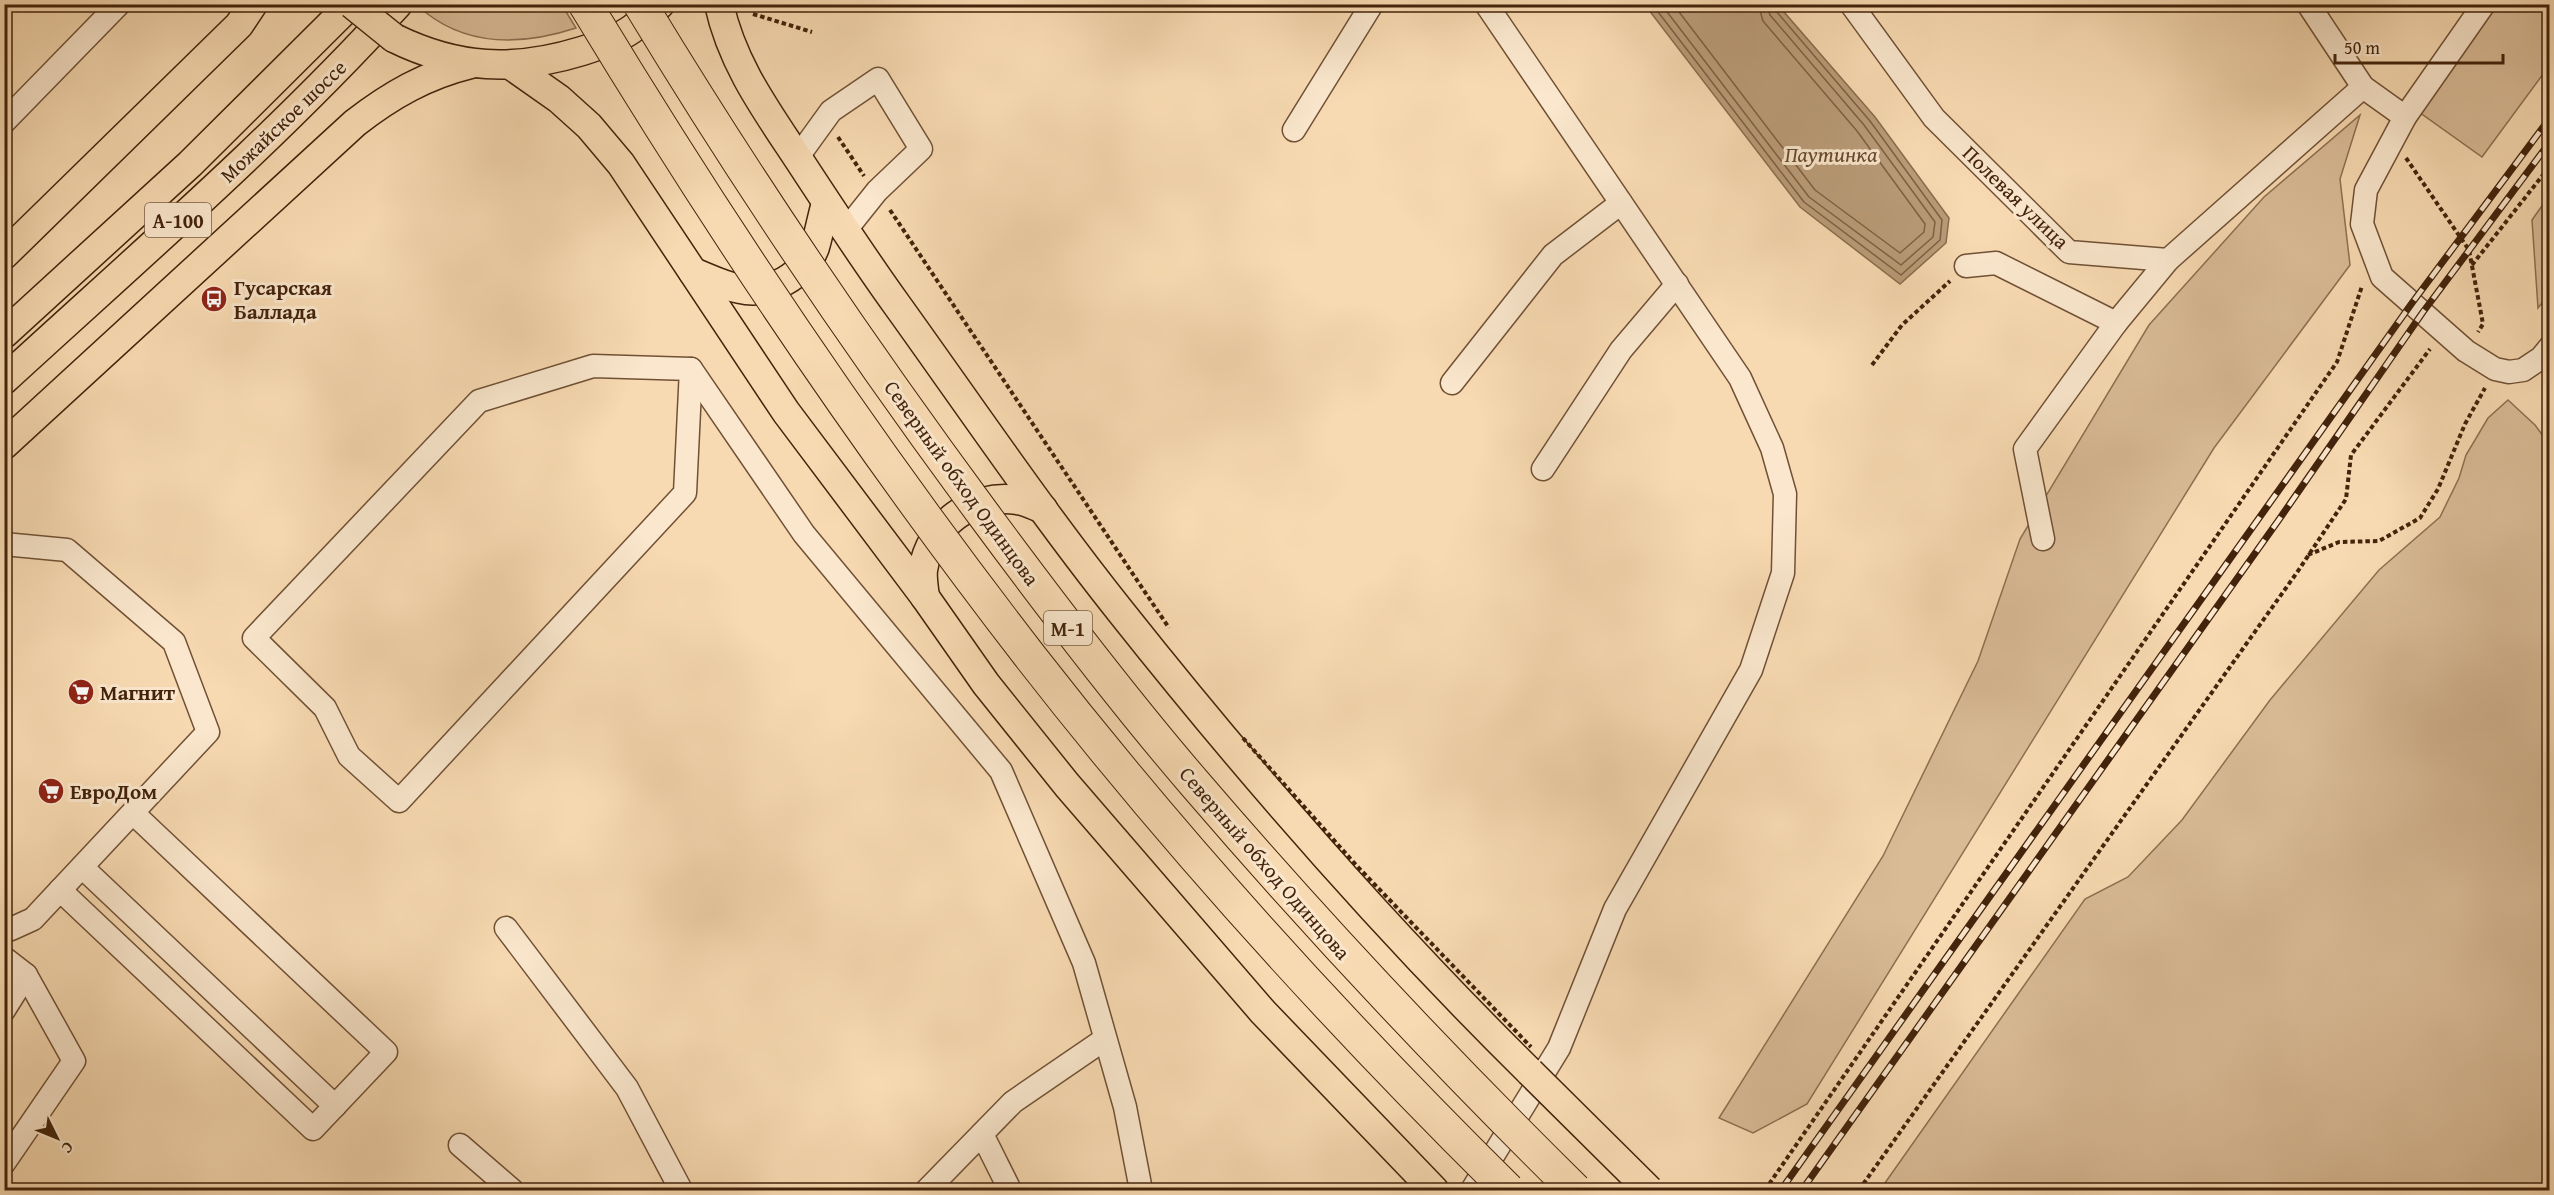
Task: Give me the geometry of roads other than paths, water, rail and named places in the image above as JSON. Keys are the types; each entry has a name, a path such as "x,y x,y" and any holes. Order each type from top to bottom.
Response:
{"highway":[{"name":"М-1","path":"585,4 665,137 771,300 1029,654 1157,812 1290,964 1429,1112 1508,1191"},
{"name":"Северный обход Одинцова","path":"640,4 705,112 810,273 1067,626 1193,782 1326,933 1462,1079 1575,1191"}],"main road":[{"path":"4,255 238,25 253,4"},
{"path":"351,4 394,38 424,53 471,64 512,66 557,59 597,46 632,30 660,4"},
{"name":"Можайское шоссе","path":"4,334 190,164 351,4"},
{"name":"Можайское шоссе","path":"4,380 214,188 349,58 398,4"},
{"path":"719,4 725,33 744,75 845,231 1043,509 1120,610 1238,738 1375,910 1500,1042 1649,1191"},
{"path":"4,445 355,123 391,95 444,70 471,64"},
{"path":"512,66 558,99 593,130 621,164 786,412 925,597 986,684 1067,785 1263,1012 1434,1191"},
{"path":"693,272 740,289 753,291 773,287 792,277 810,258 826,202"},
{"path":"925,597 923,571 930,545 945,523 966,507 992,499 1000,499 1018,500 1043,509"}],"street":[{"path":"4,122 119,4"},
{"path":"1294,130 1372,4"},
{"path":"1472,1191 1559,1048 1615,909 1751,670 1783,573 1785,494 1772,448 1740,378 1486,4"},
{"name":"Полевая улица","path":"1851,4 1934,118 2069,252 2168,260"},
{"path":"2308,4 2363,87 2405,117"},
{"path":"2484,4 2405,117 2366,190 2362,224 2382,277 2466,351 2495,369 2509,372 2523,370 2547,359"},
{"path":"797,158 831,111 878,79 921,149 877,191 845,231"},
{"path":"2043,539 2025,449 2116,323 2168,260 2363,87"},
{"path":"1452,383 1553,255 1621,203"},
{"path":"1966,266 1996,263 2116,323"},
{"path":"1543,469 1621,350 1677,284"},
{"path":"593,366 691,369 685,493 399,801 349,756 325,708 254,638 479,401 593,366"},
{"path":"691,369 804,534 1001,771 1084,963 1125,1107 1140,1191"},
{"path":"4,544 67,550 174,642 208,732 33,919 11,929 4,926"},
{"path":"60,890 313,1129 335,1106 386,1052 133,813"},
{"path":"82,867 335,1106"},
{"path":"506,928 627,1088 681,1191"},
{"path":"4,958 26,975 74,1061 4,1163"},
{"path":"4,1010 26,975"},
{"path":"927,1191 1013,1102 1105,1039"},
{"path":"982,1134 1010,1191"},
{"path":"460,1145 512,1191"}],"water":[{"name":"Паутинка","path":"1645,5 1778,5 1875,117 1949,218 1946,243 1900,284 1800,207"}],"railway":[{"path":"1781,1190 2412,303 2550,118"},
{"path":"1802,1190 2278,521 2423,312 2550,142"}],"place":[{"name":"Гусарская Баллада","path":"214,299"},
{"name":"Магнит","path":"81,692"},
{"name":"ЕвроДом","path":"51,791"}]}
